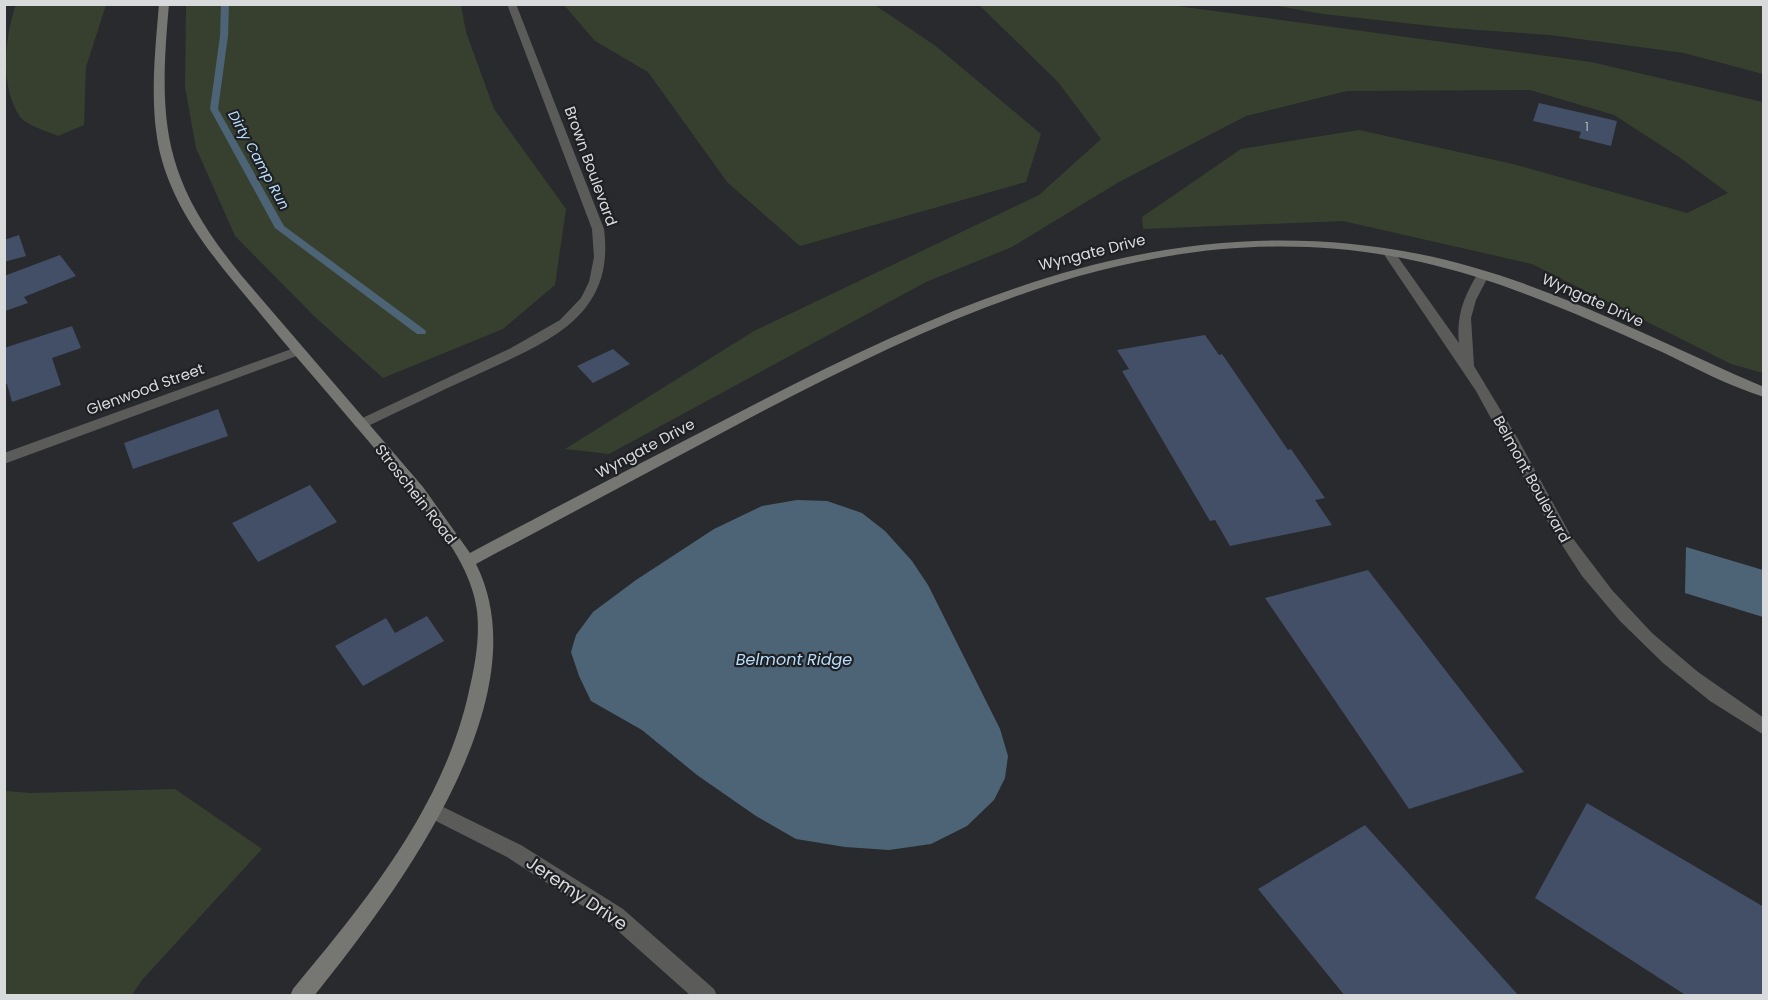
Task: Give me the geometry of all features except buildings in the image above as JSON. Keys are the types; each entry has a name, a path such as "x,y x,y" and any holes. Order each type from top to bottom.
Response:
{"street":[{"name":"Stroschein Road","path":"164,4 160,64 160,121 171,171 190,213 216,253 426,502 467,562 482,594 485,622 483,663 479,693 464,744 433,810 384,888 300,996"},
{"name":"Brown Boulevard","path":"361,424 488,364 560,326 586,300 598,278 602,253 598,229 511,4"},
{"name":"Wyngate Drive","path":"467,562 841,363 935,321 1047,279 1144,254 1201,245 1252,242 1307,243 1389,253 1483,274 1548,296 1764,393"},
{"name":"Belmont Boulevard","path":"1389,253 1468,367 1512,441 1544,505 1587,572 1615,604 1679,666 1713,694 1764,728"},
{"name":"Belmont Boulevard","path":"1468,367 1462,319 1483,274"},
{"name":"Glenwood Street","path":"4,459 297,351"},
{"name":"Jeremy Drive","path":"433,810 514,851 616,916 707,996"}],"green space":[{"path":"16,4 106,5 86,67 84,125 58,136 33,126 20,117 9,91 6,62 9,32"},
{"path":"186,5 461,5 466,32 494,109 566,209 555,285 503,329 383,378 315,317 235,236 196,148 185,87"},
{"path":"564,5 875,5 937,47 1041,134 1026,182 800,246 727,182 648,72 595,41"},
{"path":"979,5 1170,5 1591,62 1763,102 1763,373 1731,364 1532,264 1343,221 1143,229 1142,217 1241,149 1359,130 1513,164 1687,213 1728,193 1679,157 1614,115 1530,90 1347,91 1246,116 1119,182 1012,247 926,282 609,454 565,449 754,331 1039,195 1101,139 1058,82"},
{"path":"1272,5 1763,5 1763,74 1684,53 1550,35 1450,28 1323,14"},
{"path":"175,789 262,849 142,980 132,995 5,995 5,791 31,793"}],"water":[{"name":"Belmont Ridge","path":"797,500 827,501 862,513 885,531 912,561 928,585 1000,729 1008,756 1005,778 994,800 967,826 931,844 889,850 845,847 796,839 756,816 697,775 642,730 591,701 579,676 571,652 576,635 593,612 636,580 714,529 762,506"},
{"path":"1686,547 1763,570 1763,617 1685,593"}],"waterway":[{"name":"Dirty Camp Run","path":"225,4 224,36 214,109 280,228 421,332"}]}
